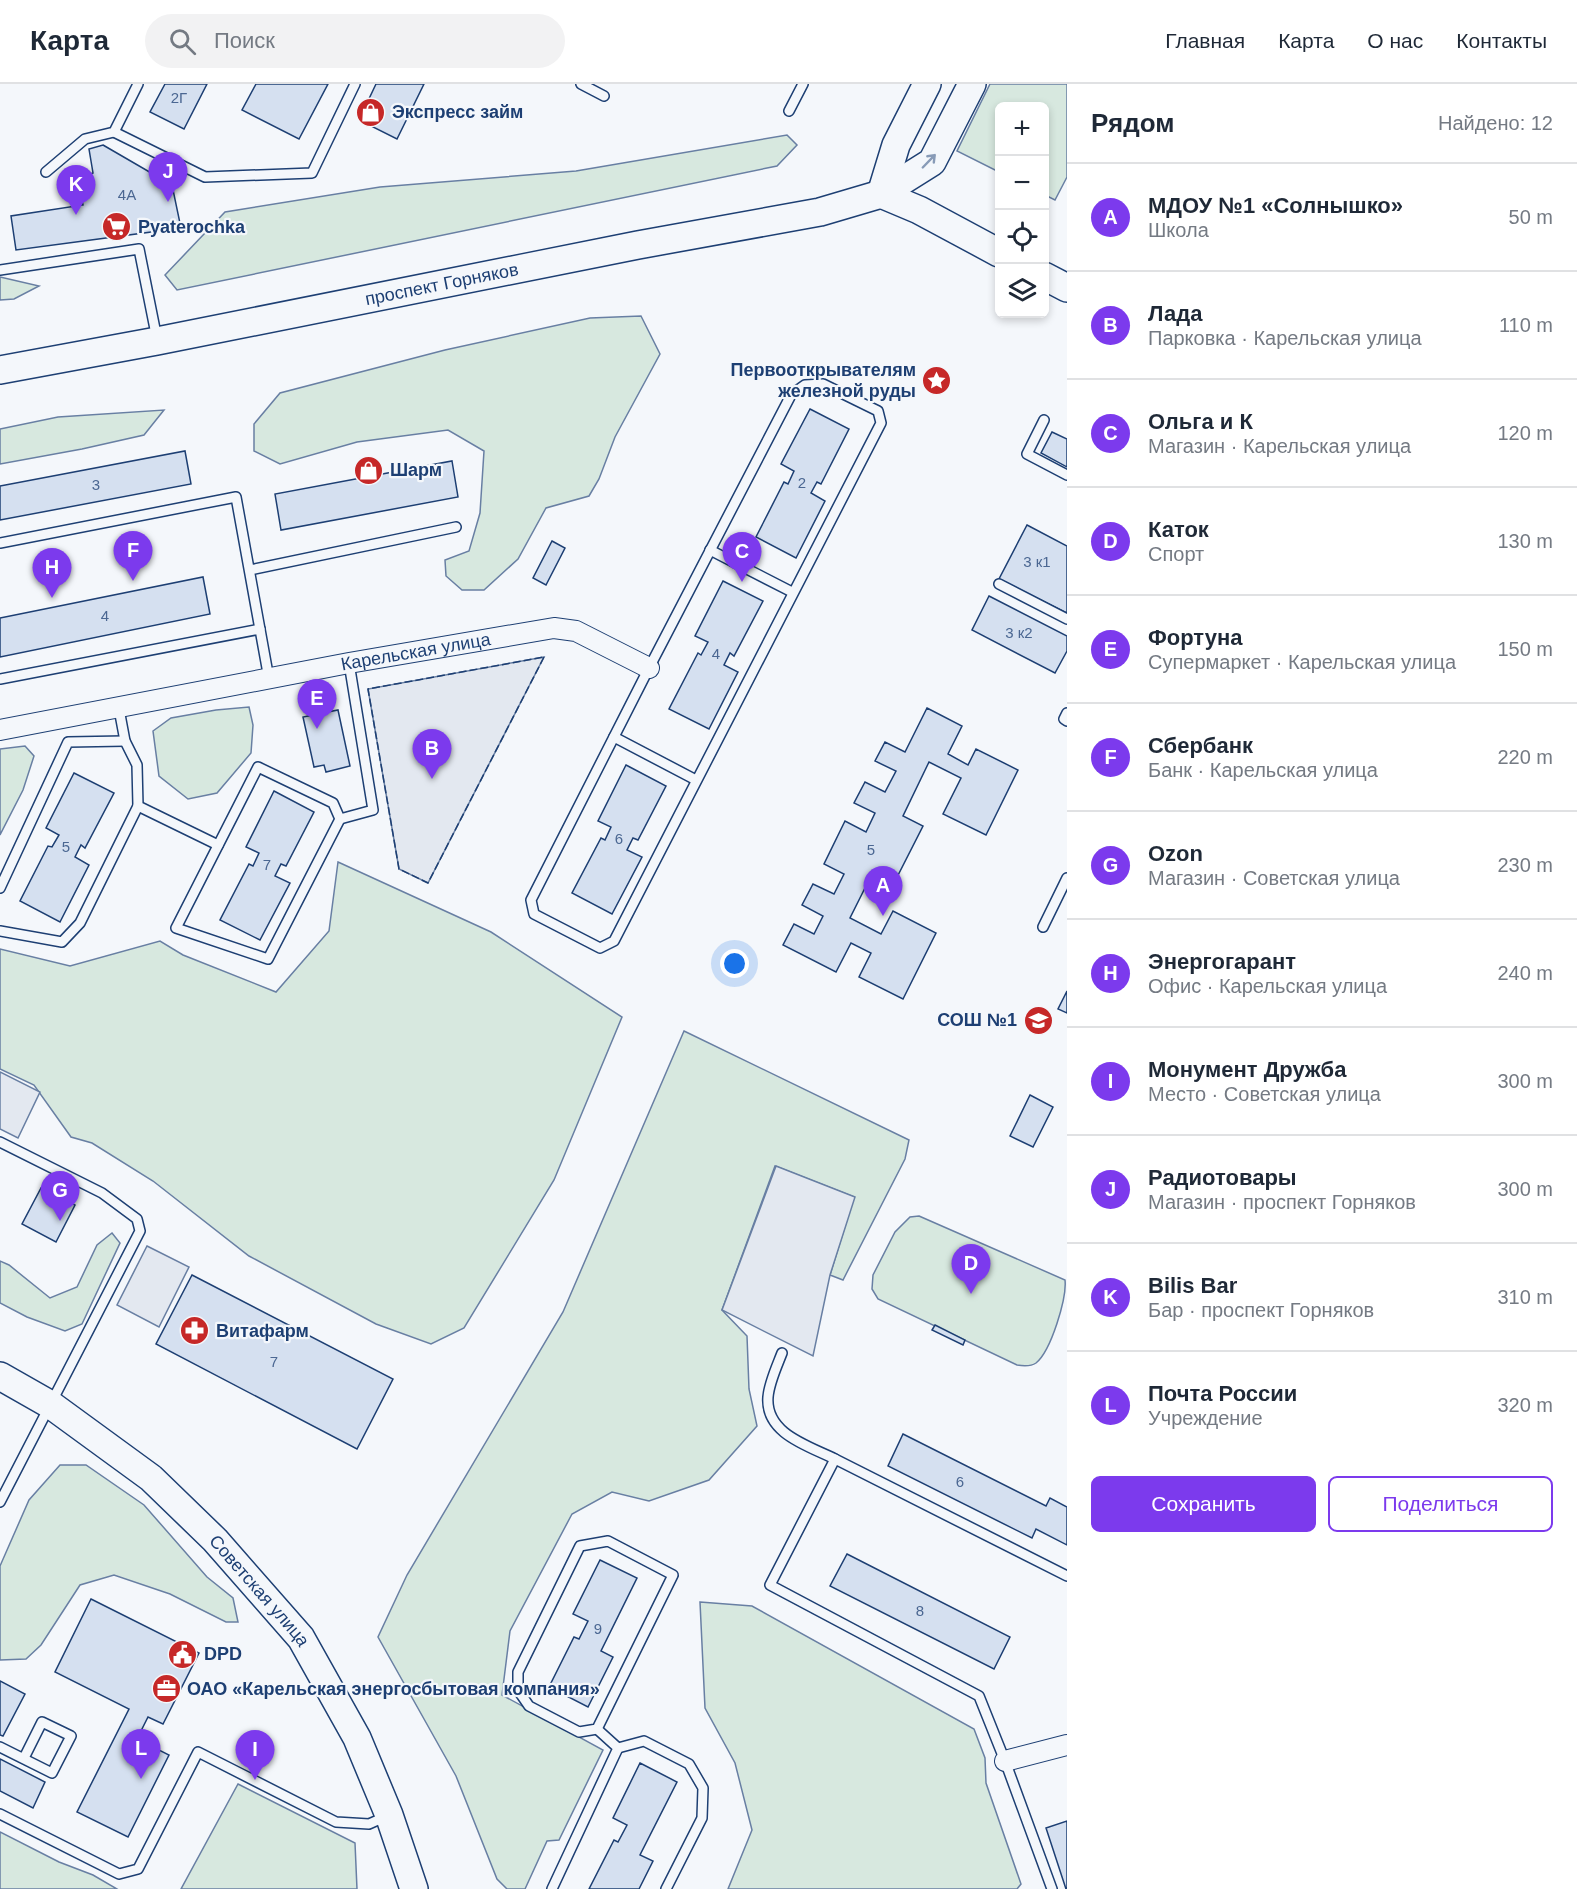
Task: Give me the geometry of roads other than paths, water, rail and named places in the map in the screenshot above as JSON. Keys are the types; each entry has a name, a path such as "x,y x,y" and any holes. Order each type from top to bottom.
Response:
{"main road":[{"path":"927,84 896,145 881,194 919,210 995,251"},
{"name":"проспект Горняков","path":"0,370 157,341 626,247 820,212 881,194 932,162 972,84"},
{"path":"1049,279 1067,288"},
{"name":"Советская улица","path":"0,1376 51,1404 151,1478 215,1540 301,1638 357,1738 389,1815 414,1889"}],"street":[{"name":"Карельская улица","path":"0,730 119,709 349,663 554,628 576,631 649,668"},
{"path":"1005,1761 1067,1745"}],"lane":[{"path":"114,132 138,84"},
{"path":"46,172 85,139 114,132 205,177 312,173 355,84"},
{"path":"581,84 604,96"},
{"path":"789,111 802,84"},
{"path":"0,270 139,249 157,341"},
{"path":"823,384 878,411 881,423 614,941 600,948 534,914 531,900 710,550 791,395 805,385 823,384"},
{"path":"1044,420 1027,454 1067,475"},
{"path":"0,543 236,497 269,679"},
{"path":"250,570 456,527"},
{"path":"710,550 792,592"},
{"path":"999,584 1067,620"},
{"path":"0,679 260,629"},
{"path":"339,819 373,810 349,663"},
{"path":"0,931 62,942 80,923 138,806 137,765 125,741 119,709"},
{"path":"1067,713 1064,719 1067,721"},
{"path":"614,737 696,780"},
{"path":"0,888 68,742 125,741"},
{"path":"258,767 333,803 339,819 268,959 176,928 258,767"},
{"path":"138,806 218,845"},
{"path":"1043,927 1067,878"},
{"path":"0,1142 102,1193 137,1219 140,1231 51,1404 4,1485 0,1503"},
{"path":"782,1353 767,1398 773,1423 784,1433 1067,1576"},
{"path":"835,1459 770,1585 979,1696 1052,1889"},
{"path":"608,1541 673,1575 597,1729 579,1732 529,1706 518,1690 518,1672 580,1546 608,1541"},
{"path":"0,1747 52,1773 71,1736 42,1722 24,1758"},
{"path":"597,1729 618,1748"},
{"path":"552,1889 618,1748 644,1741 689,1764 703,1788 702,1818 666,1889"},
{"path":"0,1814 119,1874 138,1869 198,1752 336,1822 369,1824 389,1815"}],"place":[{"name":"Экспресс займ","path":"371,112"},
{"name":"Радиотовары","path":"168,202"},
{"name":"Bilis Bar","path":"76,215"},
{"name":"Pyaterochka","path":"117,227"},
{"name":"Первооткрывателям железной руды","path":"937,380"},
{"name":"Шарм","path":"369,470"},
{"name":"Сбербанк","path":"133,581"},
{"name":"Ольга и К","path":"742,582"},
{"name":"Энергогарант","path":"52,598"},
{"name":"Фортуна","path":"317,729"},
{"name":"Лада","path":"432,779"},
{"name":"МДОУ №1 «Солнышко»","path":"883,916"},
{"name":"СОШ №1","path":"1038,1020"},
{"name":"Ozon","path":"60,1221"},
{"name":"Каток","path":"971,1294"},
{"name":"Витафарм","path":"195,1331"},
{"name":"DPD","path":"183,1654"},
{"name":"ОАО «Карельская энергосбытовая компания»","path":"166,1689"},
{"name":"Почта России","path":"141,1779"},
{"name":"Монумент Дружба","path":"255,1780"}]}
